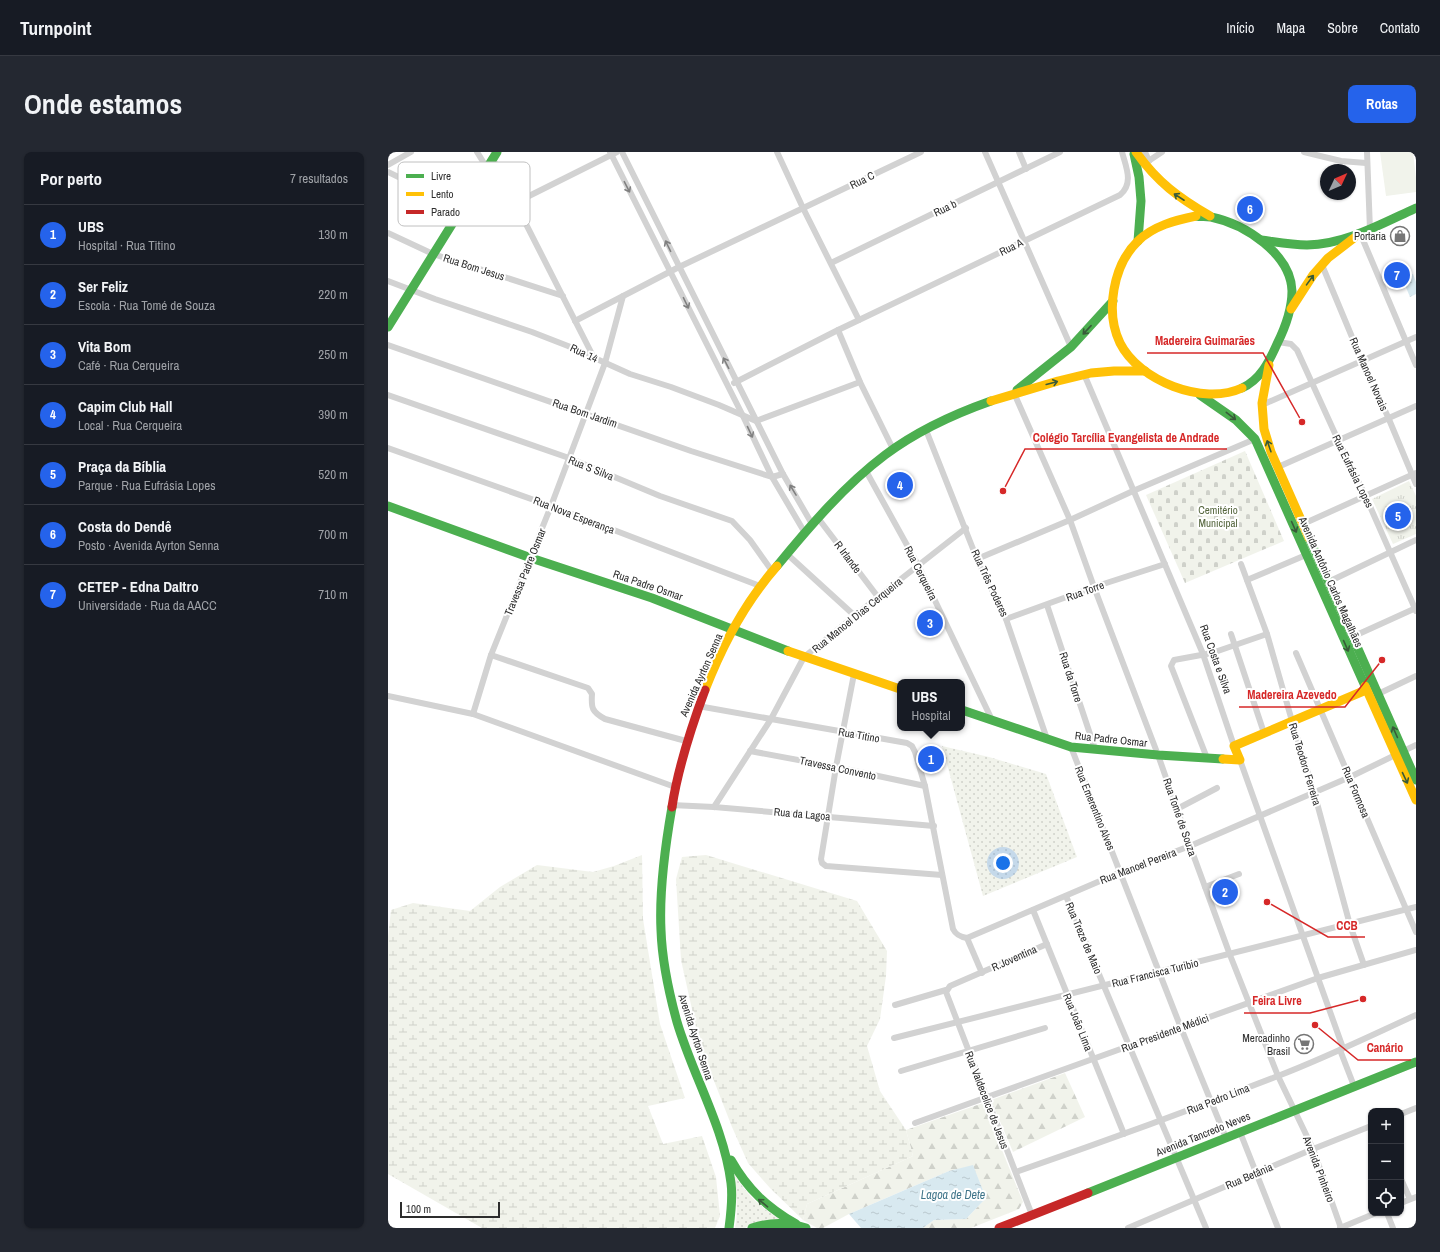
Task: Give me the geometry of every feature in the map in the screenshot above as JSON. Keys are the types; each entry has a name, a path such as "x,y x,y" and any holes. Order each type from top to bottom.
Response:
{"main road":[{"path":"1135,152 1146,162 1163,186 1175,195 1212,217 1230,224 1260,240 1273,250 1286,268 1291,284 1289,313"},
{"path":"1135,152 1141,201 1138,242"},
{"path":"1260,240 1305,245 1334,241 1370,230 1416,208"},
{"path":"1212,217 1196,216 1177,219 1160,226 1138,242 1125,259 1116,279 1113,301 1113,325 1120,342 1130,358 1145,371 1168,385 1184,391 1199,394 1227,394 1244,388 1256,378 1269,363 1289,313 1306,285 1322,265 1336,251 1360,233"},
{"path":"388,328 451,226"},
{"name":"Avenida Ayrton Senna","path":"1014,393 1072,347 1113,301"},
{"name":"Avenida Antônio Carlos Magalhães","path":"1269,363 1262,405 1262,415 1266,438 1378,694 1416,800"},
{"name":"Avenida Ayrton Senna","path":"796,1224 778,1214 763,1203 747,1187 737,1172 721,1141 682,1039 668,985 661,924 665,851 675,787 686,741 698,706 722,653 760,586 815,521 866,471 893,449 926,430 964,412 1014,393 1084,374 1145,371"},
{"name":"Avenida Antônio Carlos Magalhães","path":"1199,394 1231,415 1255,439 1366,690 1399,754 1416,780"},
{"name":"Rua Padre Osmar","path":"388,506 530,558 652,598 804,657 897,688"},
{"path":"1234,746 1366,690"},
{"name":"Rua Padre Osmar","path":"965,711 1071,747 1158,755 1240,760"},
{"name":"Rua Costa e Silva","path":"1234,746 1240,760"},
{"name":"Avenida Tancredo Neves","path":"999,1228 1416,1062"},
{"name":"Avenida Ayrton Senna","path":"721,1141 732,1185 733,1212 729,1228"},
{"path":"752,1228 771,1223 796,1224 806,1228"}],"street":[{"path":"388,165 411,152"},
{"path":"477,152 483,162"},
{"name":"R Irlande","path":"622,152 783,474 815,521 878,597"},
{"path":"777,152 859,320"},
{"name":"Rua C","path":"575,321 679,267 921,152"},
{"path":"985,152 1072,347"},
{"path":"1019,152 1026,168"},
{"name":"Rua b","path":"831,264 1060,152"},
{"name":"Rua A","path":"728,387 838,330 1120,195 1125,192 1129,178 1122,152"},
{"path":"1145,152 1146,162 1162,152"},
{"path":"1304,152 1341,161 1366,164"},
{"path":"1367,152 1366,164 1370,230"},
{"path":"530,195 613,153 670,272 743,416 772,477 805,533"},
{"path":"388,172 398,177"},
{"path":"527,226 594,358"},
{"name":"Rua Bom Jesus","path":"388,233 433,254 563,296"},
{"path":"1360,233 1416,365"},
{"name":"Rua Manoel Novais","path":"1322,265 1362,361 1414,474 1416,484"},
{"name":"Rua 14","path":"388,281 476,314 532,332 568,346 630,374 671,387 756,421"},
{"name":"Travessa Padre Osmar","path":"473,714 491,655 551,506 605,363 623,296"},
{"path":"838,330 860,382 893,449"},
{"path":"1262,405 1416,337"},
{"name":"Rua Eufrásia Lopes","path":"1278,342 1291,344 1295,348 1338,440 1366,495 1416,609"},
{"name":"Rua Bom Jardim","path":"388,345 587,413 690,451 772,477"},
{"name":"Rua Costa e Silva","path":"1084,374 1203,654 1234,746"},
{"path":"756,421 860,382"},
{"name":"Rua Tomé de Souza","path":"1014,393 1070,520 1158,755 1230,954 1278,1076 1294,1111"},
{"name":"Rua S Silva","path":"388,395 569,458 660,496 732,520 750,540 772,571"},
{"path":"1278,467 1388,417 1416,406"},
{"name":"Rua Três Poderes","path":"926,430 977,559 1006,619 1047,739"},
{"path":"977,559 1255,439"},
{"name":"Rua Nova Esperança","path":"388,448 551,506 760,586"},
{"name":"Rua Cerqueira","path":"866,471 918,565 992,720"},
{"path":"772,477 783,474"},
{"path":"1303,524 1414,474"},
{"name":"Rua Manoel Dias Cerqueira","path":"804,657 966,528"},
{"path":"1319,586 1416,540"},
{"path":"787,554 855,616"},
{"path":"1247,580 1306,555"},
{"name":"Rua Torre","path":"1006,619 1094,587 1164,564"},
{"name":"Rua Teodoro Ferreira","path":"1241,564 1267,634 1314,792 1350,925 1364,965"},
{"name":"Rua da Torre","path":"1047,605 1094,749"},
{"path":"1352,637 1416,609"},
{"path":"1231,634 1264,733"},
{"path":"1207,758 1171,666 1174,660 1212,653 1267,634"},
{"name":"Rua Formosa","path":"1296,653 1416,932"},
{"path":"491,655 588,688 592,694 591,706 595,712 605,720 686,741"},
{"path":"714,807 771,719 804,657"},
{"path":"854,674 836,767 821,859 822,863 826,866 942,875"},
{"path":"1378,694 1416,676"},
{"path":"388,696 473,714 675,787"},
{"name":"Rua Titino","path":"698,706 909,744 915,752 925,786 953,929 958,936 967,938"},
{"name":"Rua Manoel Pereira","path":"967,938 1121,872 1190,846 1350,777 1416,745"},
{"name":"Rua Emerentino Alves","path":"1071,747 1181,1028 1226,1138"},
{"name":"Travessa Convento","path":"750,751 925,786"},
{"name":"Rua Costa e Silva","path":"1240,760 1302,937 1318,978 1354,1086"},
{"path":"1177,809 1217,788"},
{"name":"Rua da Lagoa","path":"671,805 828,816 934,826"},
{"path":"1205,887 1239,874"},
{"name":"Rua Treze de Maio","path":"1066,896 1206,1228"},
{"name":"Rua Francisca Turibio","path":"894,1038 1407,911 1416,907"},
{"name":"Rua João Lima","path":"1033,910 1124,1134"},
{"path":"967,938 982,973"},
{"name":"R.Joventina","path":"895,1005 948,988 1047,944"},
{"name":"Rua Presidente Médici","path":"915,1123 1318,978 1416,950"},
{"name":"Rua Valdecelice de Jesus","path":"948,988 968,1051 1032,1215"},
{"name":"Rua Pedro Lima","path":"1016,1172 1124,1134 1278,1076 1416,1014"},
{"path":"901,1071 1045,1028"},
{"path":"1404,1113 1416,1108"},
{"name":"Avenida Pinheiro","path":"1294,1111 1313,1149 1341,1228"},
{"name":"Rua Betânia","path":"1128,1228 1137,1226 1313,1149 1368,1127"},
{"path":"1240,1132 1278,1228"},
{"path":"1402,1180 1413,1198"},
{"path":"1341,1228 1369,1216"},
{"path":"1388,1216 1393,1228"}],"green space":[{"path":"1380,152 1413,152 1416,192 1386,196"},
{"name":"Cemitério Municipal","path":"1245,451 1284,541 1185,583 1146,495"},
{"path":"1409,481 1416,496 1416,534 1393,544 1372,499"},
{"path":"942,746 989,757 1046,774 1077,857 983,896"},
{"path":"642,855 643,919 660,1024 685,1098 648,1106 663,1144 702,1136 716,1177 720,1216 715,1228 482,1228 388,1174 388,937 391,910 413,903 470,911 500,887 537,865 593,872 614,866"},
{"path":"706,855 857,901 887,951 886,976 880,1019 867,1046 880,1091 906,1130 913,1156 807,1204 803,1220 770,1188 748,1163 732,1127 700,1045 681,960 676,879 682,857"},
{"path":"1065,1073 1085,1117 1013,1152 991,1100"},
{"path":"983,1103 1023,1202 1019,1209 971,1228 923,1228 934,1220 966,1219 986,1198 973,1166 949,1171 849,1214 823,1228 817,1228 803,1220 807,1204 913,1156 906,1130"},
{"path":"732,1170 741,1185 752,1198 781,1220 749,1225 745,1228 735,1228 737,1213 735,1185"}],"water":[{"path":"1413,274 1416,282 1416,294 1410,297 1402,278"},
{"name":"Lagoa de Dete","path":"973,1165 986,1198 966,1219 934,1220 923,1228 861,1228 849,1214 949,1171"}],"traffic: fast":[{"path":"491,162 497,152"},
{"path":"1134,154 1139,177 1141,201 1138,241"},
{"path":"1261,240 1307,245 1336,241 1363,232 1416,208"},
{"path":"1196,216 1211,217 1224,221 1238,226 1251,234 1275,253 1284,265 1290,277 1292,298 1288,319 1283,332 1263,370 1254,380 1242,388"},
{"path":"388,327 451,226"},
{"path":"1017,390 1071,347 1113,301"},
{"path":"1200,395 1236,420 1255,439 1365,686"},
{"path":"777,566 842,493 885,455 910,438 936,424 991,401"},
{"path":"388,506 531,558 652,598 788,651"},
{"path":"1309,538 1416,780"},
{"path":"965,711 1071,747 1223,759"},
{"path":"672,807 662,884 661,915 664,965 677,1022 715,1122 727,1162 732,1194 729,1228"},
{"path":"1088,1193 1416,1062"},
{"path":"731,1160 737,1171 759,1197 776,1211 796,1224"},
{"path":"752,1228 779,1224 806,1228"}],"traffic: slow":[{"path":"1136,152 1160,181 1178,196 1210,216"},
{"path":"1196,216 1173,222 1151,231 1138,241 1129,251 1117,276 1114,289 1113,317 1115,331 1120,343 1129,357 1142,369 1157,379 1191,392 1209,394 1226,393 1242,388"},
{"path":"1291,309 1313,275 1328,258 1354,238"},
{"path":"1269,365 1262,403 1264,429 1271,452 1309,538"},
{"path":"991,401 1091,373 1145,371"},
{"path":"705,690 719,657 745,609 777,566"},
{"path":"788,651 897,688"},
{"path":"1365,686 1416,800"},
{"path":"1223,759 1240,760 1234,746 1366,690"}],"traffic: jam":[{"path":"672,807 686,748 705,690"},
{"path":"999,1228 1088,1193"}],"place":[{"name":"Costa do Dendê","path":"1250,209"},
{"name":"Portaria","path":"1400,236"},
{"name":"CETEP - Edna DaItro","path":"1397,275"},
{"name":"Madereira Guimarães","path":"1302,422"},
{"name":"Capim Club Hall","path":"900,485"},
{"name":"Colégio Tarcília Evangelista de Andrade","path":"1003,491"},
{"name":"Praça da Bíblia","path":"1398,516"},
{"name":"Vita Bom","path":"930,623"},
{"name":"Madereira Azevedo","path":"1382,660"},
{"name":"UBS","path":"931,759"},
{"name":"Ser Feliz","path":"1225,892"},
{"name":"CCB","path":"1267,902"},
{"name":"Feira Livre","path":"1363,999"},
{"name":"Canário","path":"1315,1025"},
{"name":"Mercadinho Brasil","path":"1304,1044"}]}
